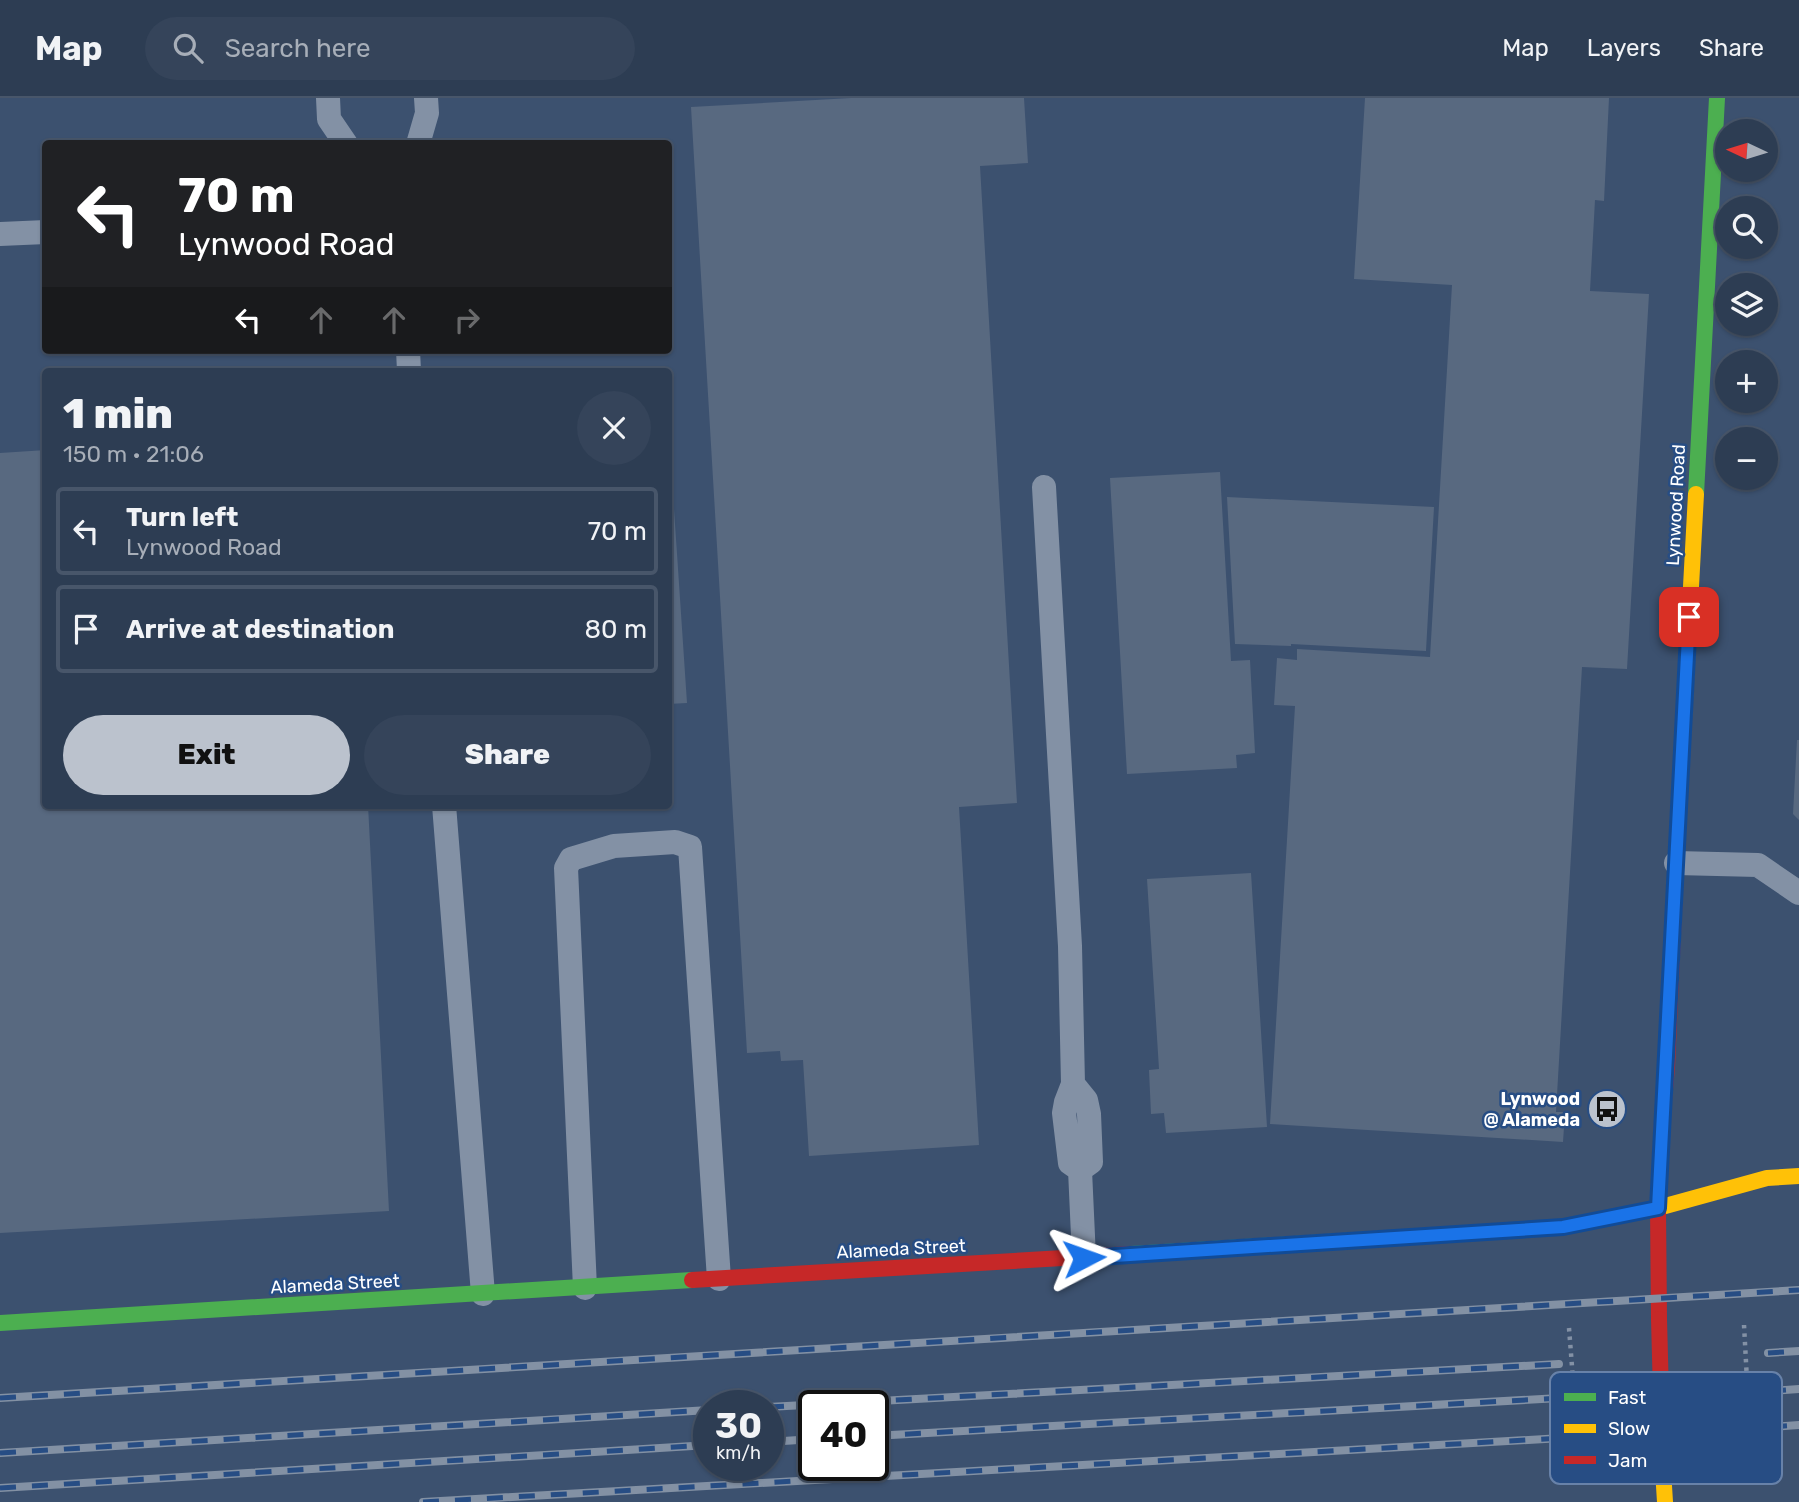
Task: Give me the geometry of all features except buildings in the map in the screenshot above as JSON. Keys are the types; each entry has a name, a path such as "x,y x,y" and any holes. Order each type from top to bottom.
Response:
{"street":[{"name":"Lynwood Road","path":"1660,1372 1658,1208 1717,98"},
{"name":"Alameda Street","path":"0,1323 1563,1227 1658,1208 1767,1178 1799,1176"},
{"name":"Lynwood Road","path":"1664,1484 1665,1502"}],"lane":[{"path":"328,98 329,119 343,140"},
{"path":"419,140 427,113 426,98"},
{"path":"0,234 42,232"},
{"path":"1044,486 1070,946 1073,1084 1086,1100 1089,1114 1091,1162 1080,1170 1084,1258"},
{"path":"444,809 483,1294"},
{"path":"585,1288 566,868 571,859 614,846 675,842 690,848 719,1279"},
{"path":"1676,863 1758,865 1799,893"}],"path":[{"path":"1744,1325 1747,1372"},
{"path":"1569,1328 1572,1372"}],"railway":[{"path":"0,1398 1799,1290"},
{"path":"1768,1353 1799,1351"},
{"path":"784,1406 1559,1364"},
{"path":"1782,1390 1799,1389"},
{"path":"889,1435 1550,1399"},
{"path":"0,1453 693,1411"},
{"path":"1782,1426 1799,1425"},
{"path":"423,1502 1550,1439"},
{"path":"784,1441 798,1440"},
{"path":"0,1488 693,1446"}],"traffic: fast":[{"path":"1696,494 1717,98"},
{"path":"1131,1254 1505,1231"},
{"path":"0,1323 692,1280"}],"traffic: slow":[{"path":"1677,846 1696,494"},
{"path":"1505,1231 1563,1227 1658,1208 1767,1178 1799,1176"},
{"path":"1664,1484 1665,1502"}],"traffic: jam":[{"path":"1659,1319 1658,1208 1677,846"},
{"path":"692,1280 1131,1254"},
{"path":"1659,1319 1660,1372"}],"place":[{"name":"Lynwood @ Alameda","path":"1607,1109"}],"route":[{"path":"1084,1258 1563,1227 1658,1208 1689,617"}]}
